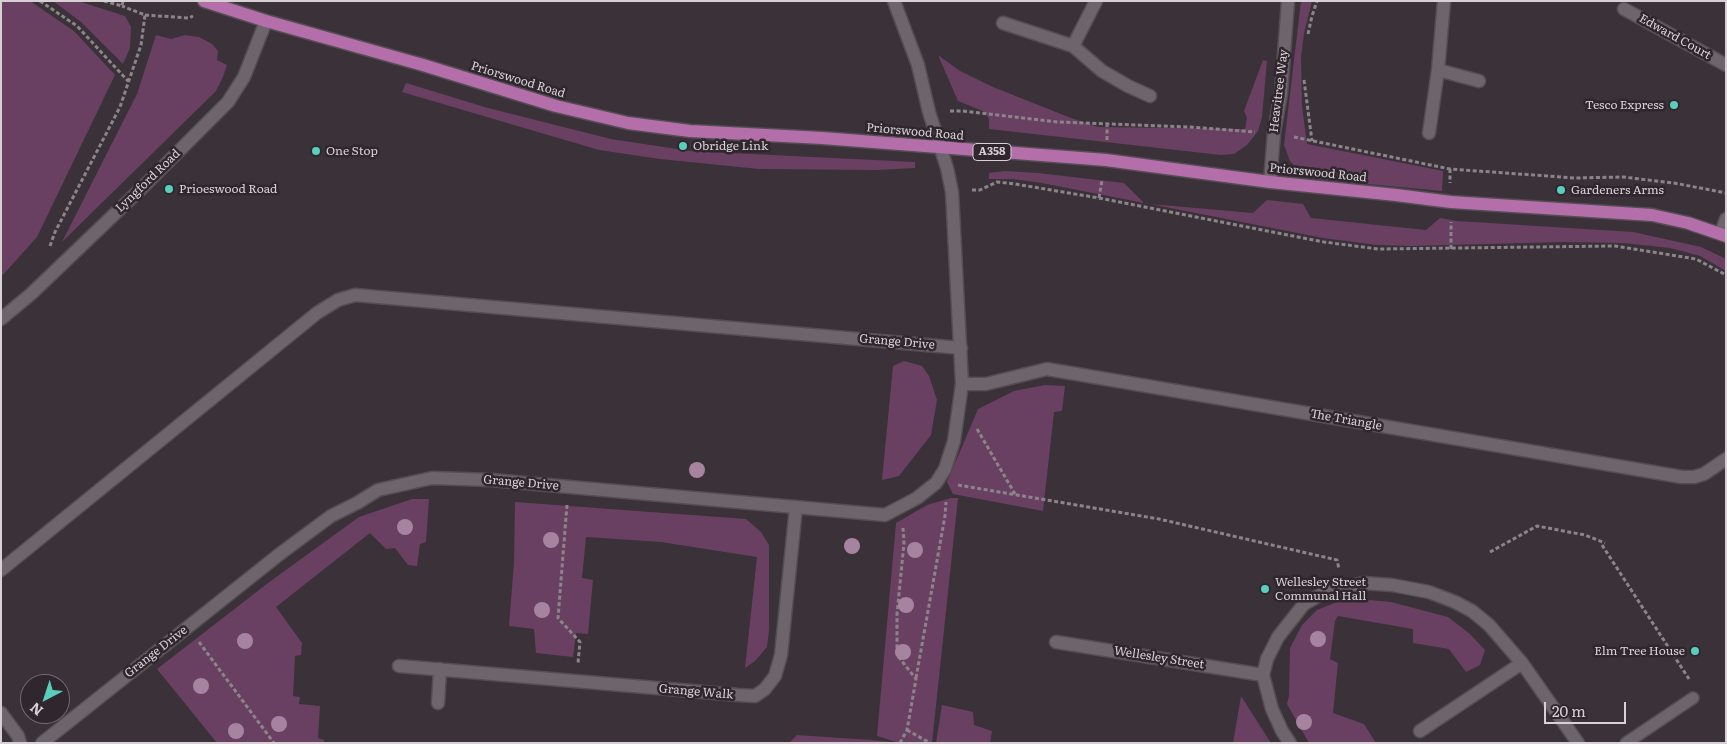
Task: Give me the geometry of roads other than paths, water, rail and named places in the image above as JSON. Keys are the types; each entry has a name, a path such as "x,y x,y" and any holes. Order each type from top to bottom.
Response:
{"main road":[{"name":"Priorswood Road","path":"208,3 423,65 556,106 628,123 690,130 822,138 1106,160 1270,182 1451,202 1652,215 1724,234"}],"street":[{"name":"Grange Drive","path":"42,743 281,553 331,516 378,490 432,478 492,480 885,515 942,487 945,469 954,441 962,384 952,192 947,168 929,112 918,65 894,1"},
{"path":"1074,46 1096,1"},
{"name":"Heavitree Way","path":"1270,182 1274,133 1281,93 1288,1"},
{"path":"1429,133 1438,70 1444,1"},
{"name":"Edward Court","path":"1624,9 1726,65"},
{"name":"Lyngford Road","path":"1,319 31,294 95,233 228,102 244,77 266,21"},
{"path":"1003,23 1074,46 1102,71 1150,96"},
{"path":"1438,70 1479,81"},
{"path":"1724,234 1726,219"},
{"name":"Grange Drive","path":"1,570 317,313 338,300 355,295 961,348"},
{"name":"The Triangle","path":"962,384 986,384 1047,369 1682,478 1704,474 1726,458"},
{"name":"Grange Walk","path":"399,666 755,696 765,689 775,676 781,655 796,508"},
{"path":"1290,743 1272,709 1263,674 1267,659 1278,637 1304,604 1322,594 1362,583 1392,585 1429,592 1472,611 1490,625 1522,663 1578,743"},
{"name":"Wellesley Street","path":"1056,642 1263,674"},
{"path":"1420,731 1522,663"},
{"path":"438,703 440,669"},
{"path":"1,713 18,736 20,743"}],"lane":[{"path":"1626,743 1693,698"}],"place":[{"name":"Tesco Express","path":"1674,105"},
{"name":"Obridge Link","path":"683,146"},
{"name":"One Stop","path":"316,151"},
{"name":"Prioeswood Road","path":"169,189"},
{"name":"Gardeners Arms","path":"1561,190"},
{"name":"Wellesley Street Communal Hall","path":"1265,589"},
{"name":"Elm Tree House","path":"1695,651"}]}
